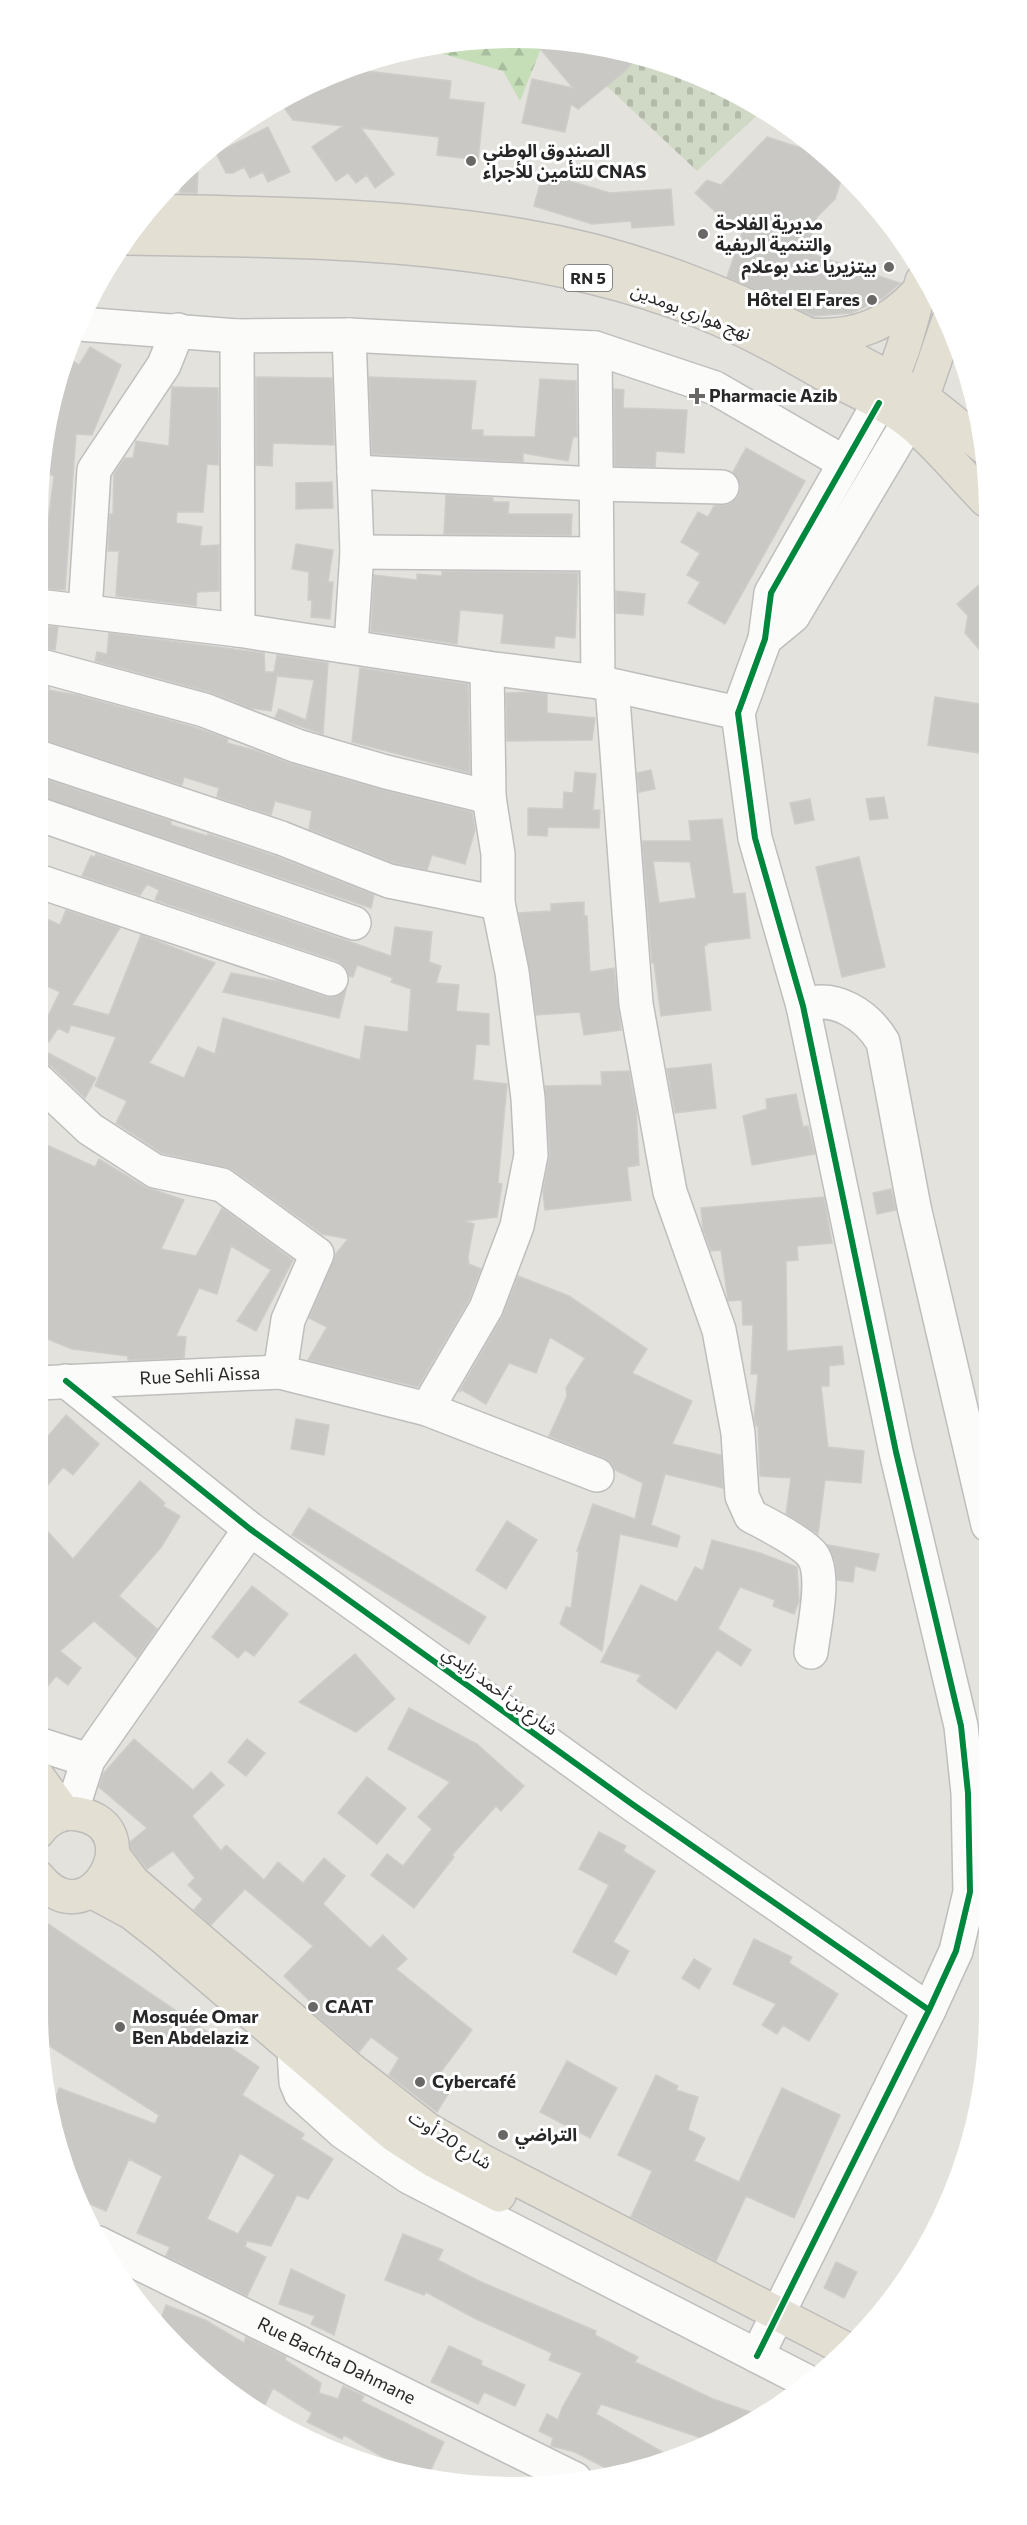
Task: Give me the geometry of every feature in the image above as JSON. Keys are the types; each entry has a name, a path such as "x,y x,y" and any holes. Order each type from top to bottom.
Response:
{"main road":[{"name":"نهج هواري بومدين","path":"160,211 337,216 524,236 578,247 675,275 727,295 810,335 886,392 973,441"},
{"name":"نهج هواري بومدين","path":"138,238 274,241 436,251 570,273 667,300 718,319 886,392"},
{"path":"810,335 835,337 859,332 882,323 903,309 920,287"},
{"path":"886,392 920,288"},
{"path":"915,410 944,334"},
{"name":"نهج هواري بومدين","path":"915,410 978,490"},
{"name":"شارع 20 أوت","path":"50,1819 91,1818 110,1843 133,1882 357,2074 427,2129 768,2334 837,2346"},
{"path":"64,1895 107,1876 110,1843"},
{"name":"شارع 20 أوت","path":"48,1887 64,1895 132,1914 164,1938 385,2127 434,2161 820,2361"}],"street":[{"path":"88,325 237,336 349,335 595,348 715,388 845,463"},
{"path":"85,611 94,470 164,365 178,330"},
{"path":"349,335 357,552 351,645"},
{"path":"237,336 238,630"},
{"path":"595,348 596,554 605,684 636,1004 670,1192 719,1330 738,1433 742,1496 751,1516 775,1528 813,1554 819,1574 812,1652"},
{"path":"802,2376 768,2334 956,1951 979,1881 961,1726 896,1452 803,1006 755,838 738,714 765,639 771,593 886,392"},
{"path":"765,639 794,616 915,410"},
{"path":"354,472 597,484 722,487"},
{"path":"357,552 596,554"},
{"path":"48,607 351,645 487,668 605,684 738,714"},
{"path":"48,668 204,710 308,749 489,797"},
{"path":"427,1409 486,1308 517,1226 531,1155 528,1098 514,983 498,903 498,854 489,797 487,668"},
{"path":"48,761 281,838 389,881 498,903"},
{"path":"48,817 354,923"},
{"path":"48,884 332,978"},
{"path":"803,1006 814,1001 828,1001 847,1008 871,1027 883,1042 914,1207 979,1486"},
{"path":"48,1089 90,1129 155,1171 222,1185 317,1254 288,1320 280,1372"},
{"name":"Rue Sehli Aissa","path":"52,1382 280,1372 427,1409 597,1475"},
{"name":"شارع بن أحمد زايدي","path":"52,1382 250,1530 632,1804 928,2010"},
{"path":"50,1819 88,1760 250,1530"},
{"path":"48,1748 75,1758 88,1760"},
{"path":"88,1760 110,1843"},
{"name":"Rue Bachta Dahmane","path":"114,2251 565,2474"}],"green space":[{"path":"483,49 541,49 520,101 503,71 442,54"},
{"path":"618,60 634,64 692,83 756,116 697,171 598,78"}],"building":[{"path":"540,49 574,52 632,64 578,109 571,104 565,132 522,123 532,79 573,88"},
{"path":"369,71 451,81 449,99 484,103 478,160 437,155 439,137 361,128 394,174 375,188 367,175 356,183 348,173 336,181 312,147 343,126 293,120 284,108 335,83"},
{"path":"268,127 290,172 268,182 263,172 250,178 244,167 233,173 226,173 217,155 225,149"},
{"path":"767,137 802,148 840,182 835,199 817,217 806,252 900,283 884,297 852,313 813,316 727,277 744,226 718,214 695,193 707,180 721,185"},
{"path":"198,173 197,193 180,193 184,184"},
{"path":"543,173 610,193 671,189 674,225 632,228 631,221 592,224 534,206"},
{"path":"90,347 121,365 92,435 76,434 65,590 48,589 48,522 54,476 50,474 52,453 64,393 74,362 79,365"},
{"path":"256,377 332,378 334,445 273,443 272,466 256,465"},
{"path":"369,377 476,381 471,430 483,430 483,436 535,437 540,379 576,381 577,437 573,437 568,461 523,453 523,462 372,454"},
{"path":"172,387 218,388 219,465 207,464 203,512 177,512 176,523 202,527 200,546 219,545 219,591 197,592 196,606 116,596 119,551 108,551 110,514 113,514 114,474 125,458 133,458 136,441 169,446"},
{"path":"614,389 624,390 623,408 687,410 684,453 656,451 655,467 615,466"},
{"path":"746,448 805,481 725,624 688,603 700,582 687,575 700,553 681,542 698,512 708,517 714,506 730,504 738,497 741,487 733,472"},
{"path":"332,482 333,508 296,509 296,483"},
{"path":"446,495 493,498 493,502 509,502 508,514 572,514 571,535 444,534"},
{"path":"296,544 333,550 328,582 333,582 330,619 311,617 312,600 308,600 309,572 292,569"},
{"path":"442,571 578,573 575,638 555,636 554,648 501,643 504,614 460,610 457,644 371,631 374,575 417,580 417,574 442,576"},
{"path":"979,585 979,649 965,633 968,616 957,604"},
{"path":"616,591 645,594 643,615 616,613"},
{"path":"48,626 58,627 55,650 48,649"},
{"path":"109,633 264,653 265,672 274,672 277,655 328,663 323,734 275,718 279,709 306,720 314,680 277,676 271,711 250,708 209,692 95,661 97,652 107,654"},
{"path":"360,668 468,684 470,773 352,742"},
{"path":"48,687 49,690 77,695 194,727 228,739 227,743 292,764 382,790 472,812 475,830 465,864 432,855 427,870 394,863 309,829 312,811 275,801 271,815 217,797 219,788 184,777 182,785 48,742"},
{"path":"506,693 547,694 547,713 595,718 592,740 507,741"},
{"path":"935,697 979,704 979,753 928,745"},
{"path":"651,770 655,789 639,792 637,773"},
{"path":"575,772 596,774 593,810 600,810 599,828 548,827 547,836 528,835 528,808 563,809 564,792 573,793"},
{"path":"48,780 171,821 171,825 208,836 208,834 275,856 374,895 371,908 48,799"},
{"path":"884,797 888,818 870,820 866,799"},
{"path":"810,799 814,820 795,824 790,803"},
{"path":"722,819 733,894 745,893 750,938 707,943 704,946 711,1010 661,1016 654,963 652,963 642,841 691,841 689,821","holes":["653,861 690,862 696,898 659,903"]},
{"path":"96,854 391,956 395,927 432,932 429,962 441,966 436,983 459,985 456,1011 489,1014 489,1045 476,1044 473,1080 507,1084 498,1183 502,1184 497,1217 465,1221 474,1224 468,1257 469,1264 481,1269 469,1300 418,1387 308,1360 327,1327 309,1318 335,1255 348,1239 322,1234 233,1170 162,1153 116,1123 127,1101 95,1086 116,1037 71,1025 68,1033 58,1028 48,1041 48,1016 60,992 48,987 48,920 60,925 66,910 120,928 72,1005 109,1015 141,935 215,963 149,1063 184,1078 198,1047 215,1054 223,1018 360,1060 365,1026 408,1032 411,989 391,982 393,978 357,965 353,977 349,976 345,967 337,961 155,900 159,890 147,884 140,895 82,876 91,856 95,857"},
{"path":"859,857 885,967 842,977 816,867"},
{"path":"584,902 590,972 614,968 621,1030 584,1035 580,1012 536,1015 519,913 551,911 551,904"},
{"path":"231,973 282,982 326,997 335,997 346,990 339,1018 223,992"},
{"path":"48,1053 96,1078 85,1098 48,1065"},
{"path":"711,1064 716,1108 675,1113 667,1069"},
{"path":"629,1071 636,1108 639,1165 627,1167 631,1200 545,1210 543,1191 550,1154 545,1086 602,1085 601,1072"},
{"path":"796,1094 803,1127 808,1126 815,1154 752,1165 743,1116 767,1109 766,1099"},
{"path":"48,1146 95,1167 99,1159 145,1187 184,1200 161,1249 196,1256 222,1208 293,1260 256,1331 237,1321 271,1270 231,1246 217,1294 199,1288 176,1336 186,1337 184,1358 128,1360 128,1356 72,1349 48,1339"},
{"path":"891,1189 896,1210 877,1214 873,1193"},
{"path":"824,1197 832,1243 797,1246 798,1260 786,1261 787,1351 842,1346 844,1364 829,1366 829,1386 821,1386 828,1447 864,1451 861,1483 825,1480 818,1534 786,1514 791,1478 760,1476 758,1426 754,1419 758,1374 751,1374 753,1325 743,1325 742,1300 728,1301 721,1250 711,1251 703,1229 701,1208"},
{"path":"518,1276 569,1296 647,1349 632,1373 692,1401 672,1444 721,1455 723,1488 665,1474 651,1525 680,1536 677,1547 620,1534 602,1651 560,1624 566,1607 571,1608 579,1551 577,1551 593,1504 635,1519 643,1483 615,1470 604,1458 549,1436 567,1396 566,1388 585,1358 550,1337 536,1373 509,1363 486,1404 462,1390 459,1392 502,1317"},
{"path":"66,1415 99,1444 73,1475 63,1467 48,1485 48,1436"},
{"path":"296,1419 329,1425 324,1455 291,1449"},
{"path":"140,1481 165,1503 163,1506 180,1516 162,1546 119,1596 157,1629 137,1658 94,1621 60,1651 81,1668 68,1685 56,1676 48,1686 48,1532 73,1559"},
{"path":"309,1508 486,1617 469,1644 292,1535"},
{"path":"507,1521 537,1540 506,1589 476,1570"},
{"path":"712,1540 760,1553 797,1567 799,1601 794,1614 773,1606 775,1600 740,1587 718,1629 751,1650 741,1666 717,1650 676,1709 637,1681 641,1675 601,1662 641,1585 677,1602 695,1567 703,1571"},
{"path":"828,1545 879,1554 875,1571 855,1566 853,1582 837,1580 835,1562"},
{"path":"252,1586 288,1614 254,1656 245,1650 238,1658 212,1637"},
{"path":"355,1654 395,1699 356,1732 299,1702"},
{"path":"409,1708 477,1744 524,1786 501,1811 496,1806 452,1855 454,1857 414,1908 371,1875 387,1854 403,1866 432,1829 418,1817 450,1782 388,1749"},
{"path":"134,1739 193,1790 211,1772 224,1785 192,1816 221,1851 226,1845 264,1880 278,1862 303,1883 324,1858 345,1876 323,1904 370,1948 383,1935 407,1959 396,1969 472,2030 440,2073 455,2083 437,2112 389,2075 399,2058 371,2037 359,2052 311,2011 315,2006 284,1976 313,1946 245,1889 211,1925 194,1910 203,1899 188,1885 195,1878 173,1851 147,1869 130,1847 130,1842 147,1828 99,1787 103,1774"},
{"path":"247,1739 265,1753 246,1776 228,1762"},
{"path":"367,1777 406,1808 377,1844 338,1813"},
{"path":"599,1832 626,1846 623,1851 655,1871 613,1942 629,1951 616,1975 573,1952 609,1885 579,1869"},
{"path":"48,1924 259,2067 242,2095 304,2134 301,2139 333,2159 308,2199 297,2195 271,2246 247,2241 245,2247 266,2257 247,2296 166,2256 170,2247 137,2233 162,2176 129,2159 106,2211 90,2204 73,2161 56,2096 59,2088 155,2124 159,2115 49,2046","holes":["240,2153 275,2175 238,2234 207,2219"]},
{"path":"754,1939 792,1957 789,1963 838,1994 809,2041 783,2025 777,2034 762,2025 776,2004 733,1984"},
{"path":"694,1959 711,1969 699,1989 682,1978"},
{"path":"567,2061 617,2088 590,2138 540,2112"},
{"path":"656,2075 678,2086 676,2090 698,2097 688,2130 705,2138 694,2161 739,2182 782,2088 840,2115 794,2218 746,2196 716,2261 631,2217 652,2171 618,2155"},
{"path":"403,2234 443,2250 438,2260 479,2281 596,2331 595,2335 638,2357 635,2362 713,2399 751,2412 701,2438 601,2404 596,2414 663,2452 605,2468 575,2452 551,2446 553,2438 539,2431 547,2414 558,2420 562,2408 582,2373 549,2360 552,2353 474,2318 426,2292 424,2295 385,2280"},
{"path":"836,2262 857,2272 844,2298 824,2288"},
{"path":"291,2269 345,2295 334,2335 311,2324 315,2316 279,2304"},
{"path":"166,2305 205,2320 244,2343 246,2337 286,2357 285,2360 321,2383 319,2393 338,2399 343,2386 364,2396 361,2401 444,2442 431,2469 386,2459 344,2435 342,2439 307,2422 312,2413 273,2388 265,2405 230,2381 184,2341 162,2316"},
{"path":"449,2346 482,2361 481,2365 525,2385 515,2406 484,2392 478,2404 431,2382"}],"cycle path":[{"path":"757,2356 929,2010 956,1951 970,1892 968,1793 961,1726 896,1452 803,1006 755,838 738,713 765,639 771,593 879,403"},
{"path":"66,1381 250,1529 632,1804 929,2010"}],"place":[{"name":"الصندوق الوطني للتأمين للأجراء CNAS","path":"471,161"},
{"name":"مديرية الفلاحة والتنمية الريفية","path":"703,234"},
{"name":"بيتزيريا عند بوعلام","path":"889,267"},
{"name":"Hôtel El Fares","path":"872,300"},
{"name":"Pharmacie Azib","path":"697,396"},
{"name":"CAAT","path":"313,2007"},
{"name":"Mosquée Omar Ben Abdelaziz","path":"120,2027"},
{"name":"Cybercafé","path":"420,2082"},
{"name":"التراضي","path":"503,2135"}]}
